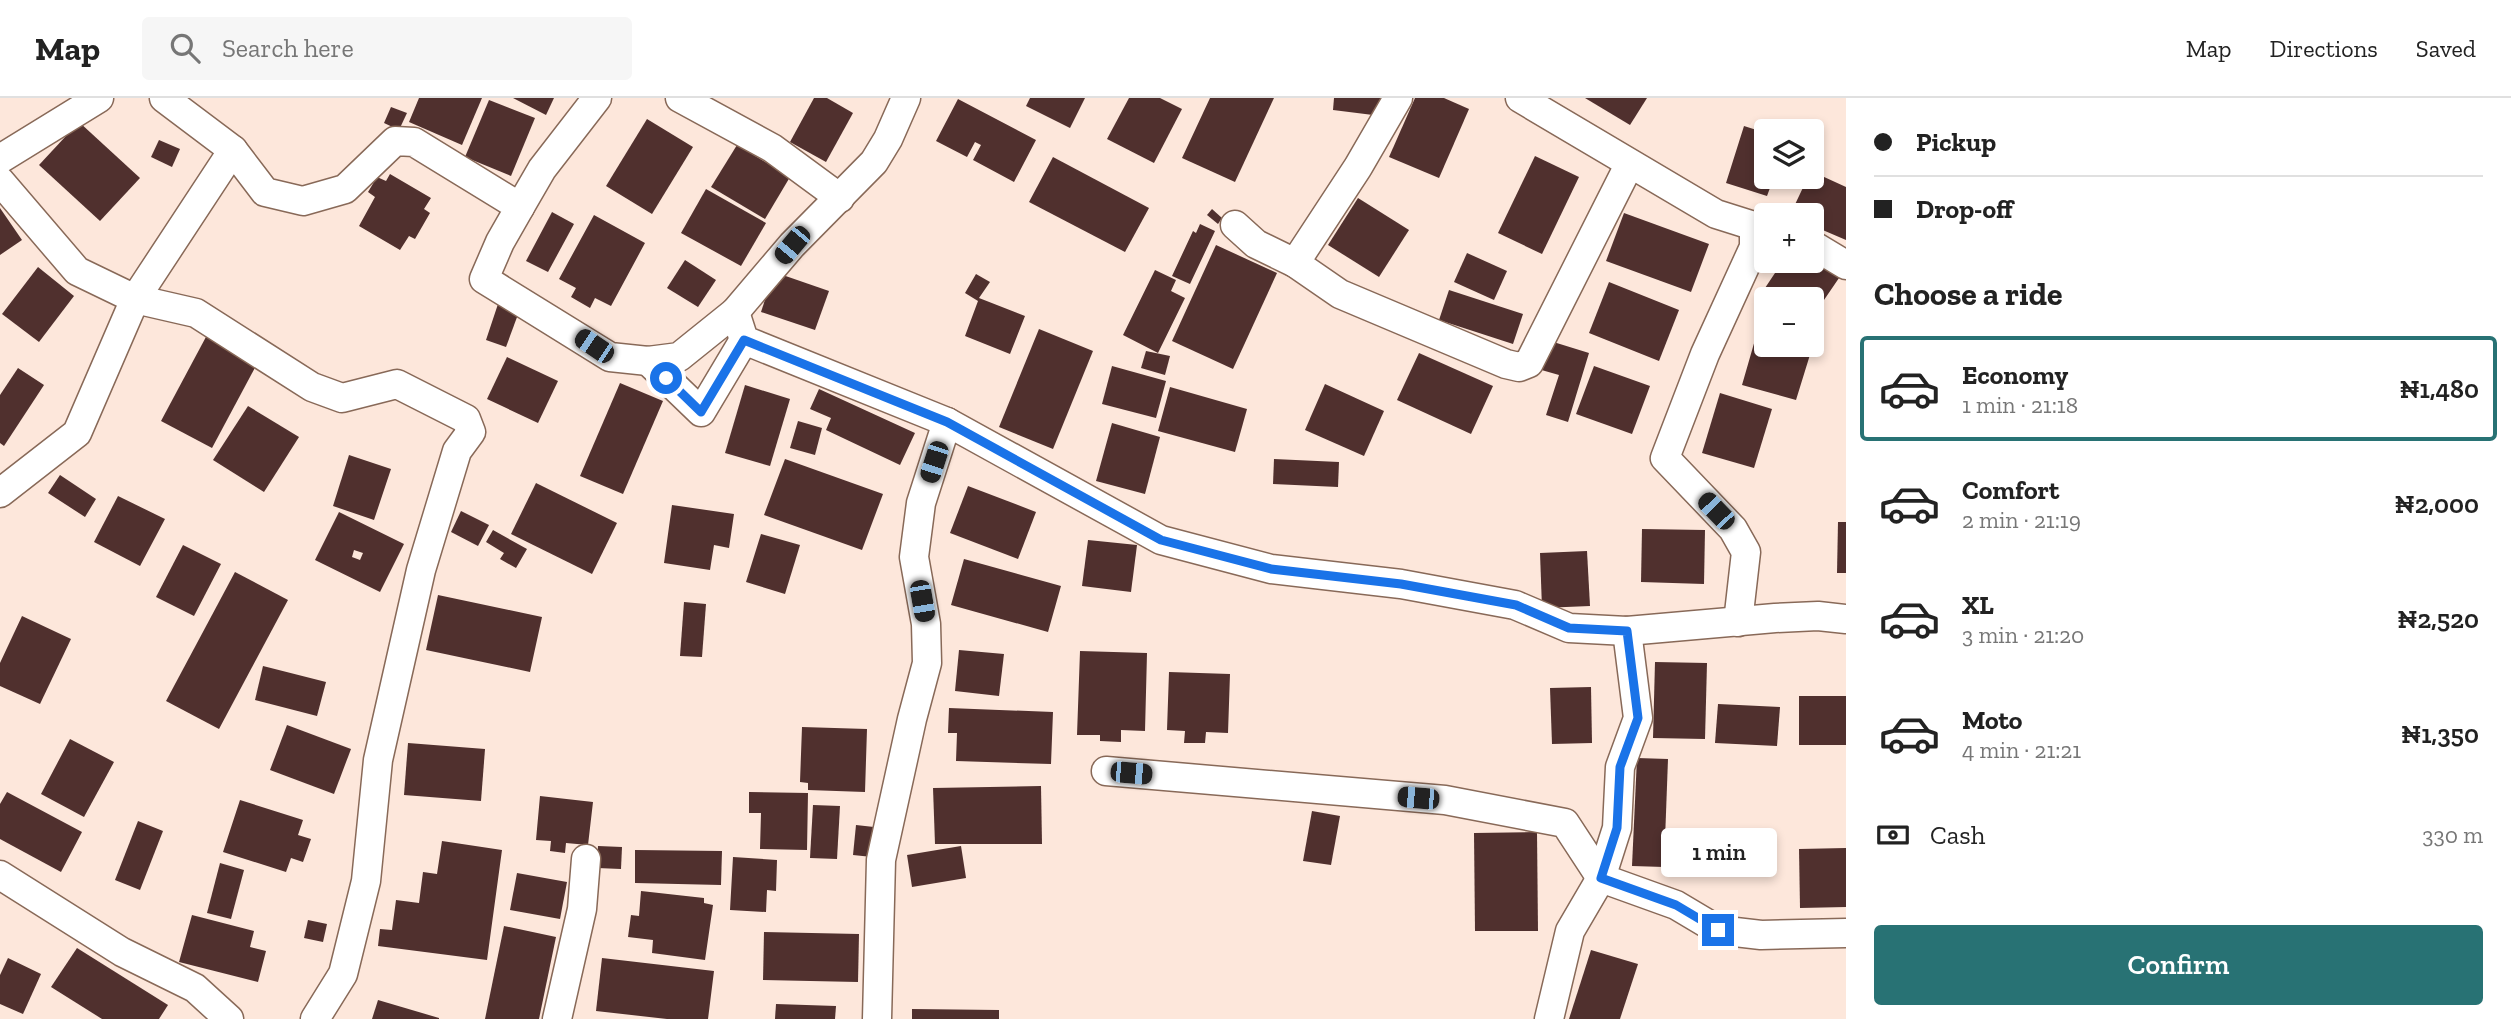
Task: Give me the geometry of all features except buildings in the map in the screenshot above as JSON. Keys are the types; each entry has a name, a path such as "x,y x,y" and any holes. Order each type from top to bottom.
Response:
{"street":[{"path":"0,159 99,98"},
{"path":"164,98 233,150 265,192 303,201 345,189 395,141 414,142 520,208"},
{"path":"597,98 542,169 500,242 484,279 610,357 648,361 679,357 735,312 792,245 874,162 888,139 906,98"},
{"path":"680,98 772,148 840,198"},
{"path":"1296,263 1358,167 1398,98"},
{"path":"1523,98 1629,165 1716,214 1754,223"},
{"path":"0,493 77,433 135,299 233,150"},
{"path":"1235,225 1256,244 1296,263 1340,294 1506,364 1519,367 1529,363 1535,352 1629,165"},
{"path":"0,181 77,271 135,299 196,313 312,387 342,398 397,384 466,419 471,432 457,451 421,570 378,760 366,881 343,974 315,1019"},
{"path":"1738,622 1746,552 1733,529 1665,458 1706,354 1754,247"},
{"path":"1824,252 1846,265"},
{"path":"648,361 701,412 744,340 735,312"},
{"path":"744,340 947,422 1161,540 1271,569 1401,584 1516,605 1569,628 1627,631 1818,616 1846,619"},
{"path":"877,1019 881,860 927,663 926,624 915,557 921,503 947,422"},
{"path":"1549,1019 1570,931 1601,878 1617,828 1620,767 1638,718 1627,631"},
{"path":"1106,771 1445,800 1565,823 1601,878 1676,905 1718,930 1761,935 1846,933"},
{"path":"557,1019 582,909 586,859"},
{"path":"0,875 122,953 195,988 229,1019"}],"route":[{"path":"666,378 701,412 744,340 947,422 1161,540 1271,569 1401,584 1516,605 1569,628 1627,631 1638,718 1620,767 1617,828 1601,878 1676,905 1718,930"}]}
